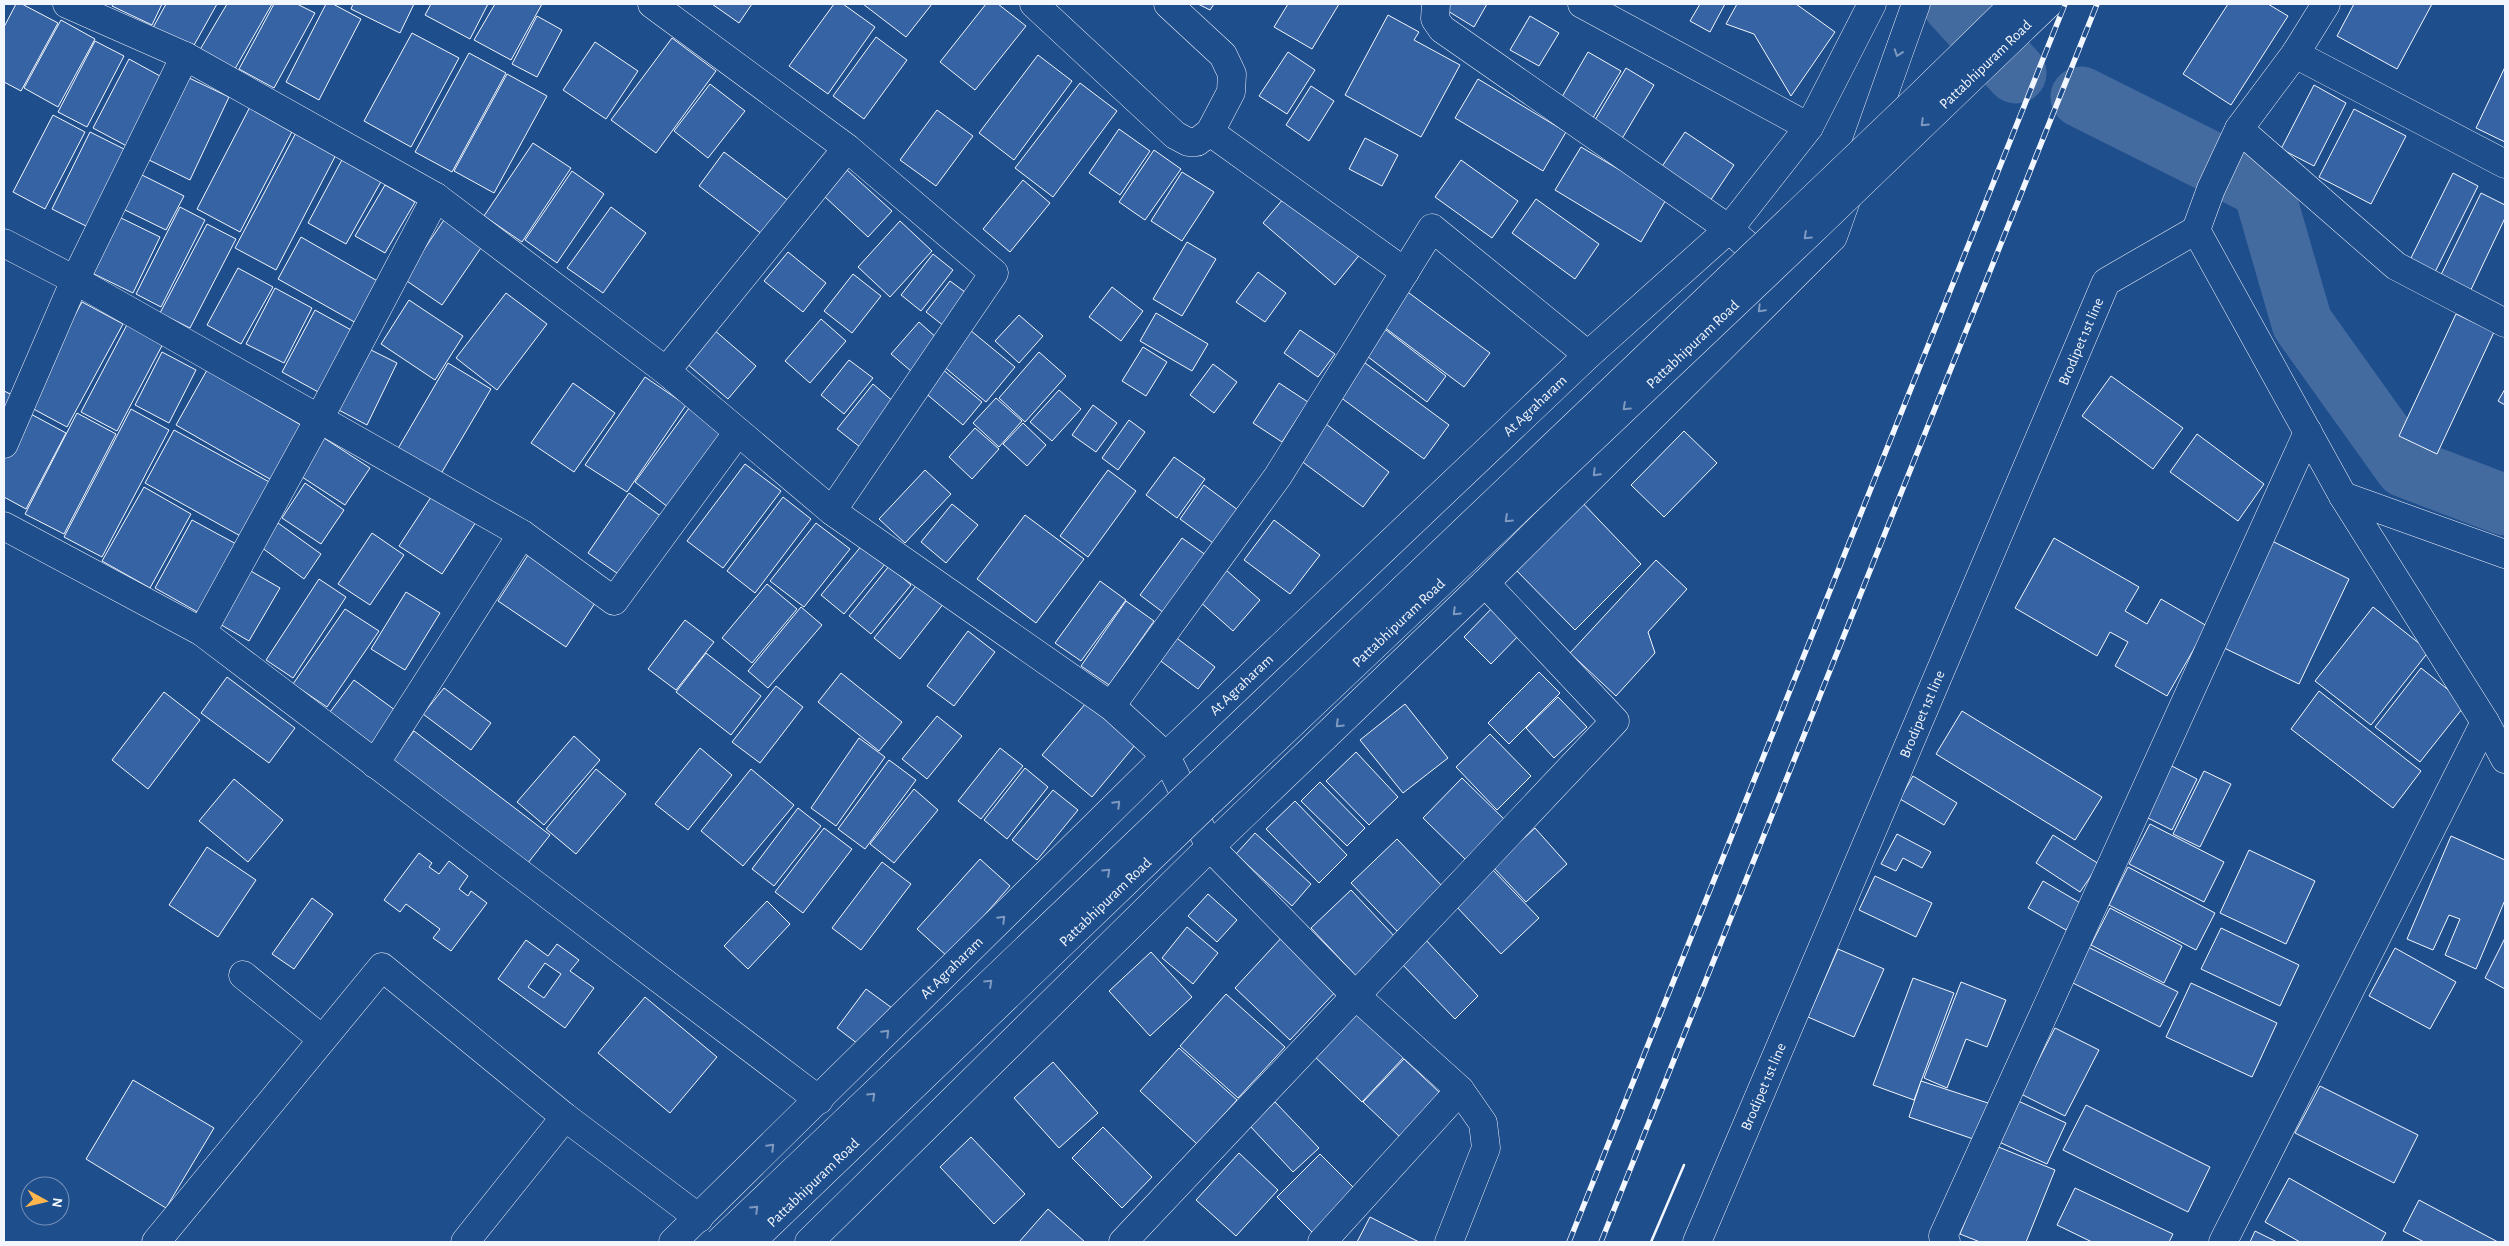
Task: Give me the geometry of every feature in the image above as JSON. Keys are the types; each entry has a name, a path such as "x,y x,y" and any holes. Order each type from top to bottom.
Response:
{"street":[{"path":"66,4 185,56 436,197 666,370 832,511 1111,706 1166,756 1210,848 1356,996 1460,1090 1483,1123 1486,1148 1449,1242"},
{"path":"652,4 847,148 994,273 832,511"},
{"path":"1034,4 1174,135 1188,142 1197,142 1210,132 1231,92 1232,74 1223,55 1168,4"},
{"path":"1436,4 1434,19 1442,29 1729,229 1788,281"},
{"path":"1582,4 1809,127"},
{"name":"At Agraharam","path":"673,1242 1166,756 1588,355 1729,229 1809,127 1872,4"},
{"name":"Pattabhipuram Road","path":"720,1242 1921,96 2014,4"},
{"name":"Pattabhipuram Road","path":"751,1242 1205,806 1815,228 2048,4"},
{"path":"2326,4 2295,54 2234,140 2211,189 2196,230 2343,496 2485,722 2505,759"},
{"path":"816,1240 1210,848 1485,583 1833,237 1915,6"},
{"path":"2295,54 2505,164"},
{"path":"4,444 75,280 185,56"},
{"path":"1210,132 1405,272"},
{"path":"2234,140 2396,266 2505,323"},
{"path":"666,370 847,148"},
{"path":"202,632 320,419 436,197"},
{"path":"1111,706 1278,476 1432,228 1588,355"},
{"name":"Brodipet 1st line","path":"1697,1242 2106,282 2196,230"},
{"path":"4,243 75,280 522,534 614,601 738,432"},
{"path":"1946,1242 1943,1236 2308,432"},
{"path":"2343,496 2505,554"},
{"path":"4,526 202,632 819,1100"},
{"path":"376,764 522,534"},
{"path":"1123,1242 1615,721 1485,583"},
{"path":"2223,1242 2485,722"},
{"path":"156,1242 382,967 565,1117 699,1218"},
{"path":"243,975 322,1039"},
{"path":"1322,1242 1460,1090"},
{"path":"465,1242 565,1117"}],"building":[{"path":"16,4 22,4 58,23 21,91 4,82 4,27"},
{"path":"113,4 162,4 152,25 112,6"},
{"path":"166,4 217,4 188,56 149,35"},
{"path":"227,4 272,4 232,74 198,53"},
{"path":"274,4 297,4 315,13 274,88 239,69"},
{"path":"326,4 333,4 361,19 319,100 286,82"},
{"path":"353,4 414,4 400,33 351,9"},
{"path":"431,4 488,4 470,39 425,15"},
{"path":"495,4 542,4 511,60 474,40"},
{"path":"712,4 752,4 739,23"},
{"path":"834,4 843,4 875,27 828,94 789,66"},
{"path":"863,4 932,4 906,37"},
{"path":"986,4 998,4 1026,26 975,90 940,62"},
{"path":"1198,4 1214,4 1210,10"},
{"path":"1288,4 1339,4 1312,49 1274,27"},
{"path":"1445,4 1487,4 1474,27 1443,8"},
{"path":"1700,4 1725,4 1710,32 1690,21"},
{"path":"1737,4 1796,4 1835,32 1791,96 1754,34 1726,24"},
{"path":"2228,4 2268,4 2288,16 2231,105 2183,74"},
{"path":"2354,4 2432,4 2397,69 2337,36"},
{"path":"1388,15 1419,32 1414,40 1460,65 1421,137 1345,95"},
{"path":"537,16 562,30 537,77 512,64"},
{"path":"1530,16 1559,33 1539,66 1510,50"},
{"path":"61,20 95,39 58,107 24,88"},
{"path":"412,33 459,58 411,147 364,121"},
{"path":"876,37 907,60 864,119 833,96"},
{"path":"672,38 716,71 656,153 611,120"},
{"path":"95,41 124,56 87,127 58,112"},
{"path":"595,42 638,71 606,119 563,90"},
{"path":"1288,52 1315,70 1287,114 1259,96"},
{"path":"1588,52 1621,71 1591,121 1559,102"},
{"path":"469,53 506,73 452,172 415,152"},
{"path":"1038,55 1072,81 1014,160 979,133"},
{"path":"129,59 171,82 136,151 93,128"},
{"path":"2505,67 2505,142 2476,128"},
{"path":"1626,68 1654,85 1620,142 1592,125"},
{"path":"507,74 547,96 494,193 454,171"},
{"path":"187,77 229,97 190,180 149,160"},
{"path":"1478,79 1566,132 1543,171 1455,118"},
{"path":"1080,83 1117,111 1053,197 1015,168"},
{"path":"710,84 745,111 708,158 674,131"},
{"path":"2314,85 2346,103 2314,166 2281,149"},
{"path":"1311,86 1334,101 1309,141 1286,125"},
{"path":"252,103 295,126 240,232 197,209"},
{"path":"2354,109 2406,136 2371,204 2319,177"},
{"path":"937,110 973,136 936,186 900,160"},
{"path":"53,115 85,132 45,209 13,192"},
{"path":"299,127 339,149 276,270 235,248"},
{"path":"1119,129 1150,151 1120,195 1089,173"},
{"path":"90,132 132,153 94,230 52,209"},
{"path":"1685,132 1734,165 1708,204 1659,171"},
{"path":"1365,138 1398,155 1382,186 1349,169"},
{"path":"533,143 571,168 522,242 484,216"},
{"path":"1581,147 1667,198 1641,242 1555,190"},
{"path":"1154,150 1181,169 1145,220 1119,202"},
{"path":"724,152 793,204 767,238 699,186"},
{"path":"344,156 383,178 346,244 308,223"},
{"path":"1461,160 1518,201 1492,238 1435,197"},
{"path":"847,170 892,211 868,237 824,196"},
{"path":"572,171 604,194 557,263 525,240"},
{"path":"1182,172 1214,192 1182,241 1151,221"},
{"path":"2453,173 2478,186 2434,274 2409,262"},
{"path":"140,174 184,196 166,230 123,209"},
{"path":"1023,180 1050,203 1010,252 983,229"},
{"path":"385,185 415,202 385,253 355,236"},
{"path":"1289,192 1361,253 1335,285 1263,223"},
{"path":"2481,193 2505,205 2505,218 2467,298 2437,283"},
{"path":"1536,199 1599,244 1575,279 1512,233"},
{"path":"180,207 205,220 161,307 136,294"},
{"path":"611,207 646,233 603,293 567,268"},
{"path":"119,217 160,237 133,293 92,273"},
{"path":"446,217 485,242 442,305 404,279"},
{"path":"900,221 932,251 890,297 858,267"},
{"path":"207,224 236,239 190,328 160,313"},
{"path":"301,237 381,283 358,324 278,279"},
{"path":"1187,242 1216,259 1182,316 1153,299"},
{"path":"788,252 826,283 803,312 764,281"},
{"path":"933,254 953,270 921,311 901,295"},
{"path":"238,268 273,287 241,344 207,325"},
{"path":"1258,272 1286,293 1265,322 1236,302"},
{"path":"853,274 881,296 852,333 824,311"},
{"path":"950,281 969,295 944,326 926,312"},
{"path":"1112,287 1143,311 1121,341 1089,317"},
{"path":"275,288 312,308 284,363 246,344"},
{"path":"1405,290 1490,353 1464,387 1380,324"},
{"path":"506,293 547,324 497,390 456,358"},
{"path":"409,300 463,336 435,380 381,344"},
{"path":"82,302 123,324 67,427 26,405"},
{"path":"315,310 353,331 320,393 282,372"},
{"path":"1156,313 1208,344 1192,371 1140,341"},
{"path":"2456,314 2494,332 2437,454 2399,436"},
{"path":"1019,315 1043,336 1019,363 995,341"},
{"path":"130,319 166,338 117,431 81,412"},
{"path":"821,319 846,341 810,383 785,361"},
{"path":"919,322 938,339 911,371 891,354"},
{"path":"1382,327 1446,376 1427,402 1363,353"},
{"path":"713,329 756,366 728,399 685,362"},
{"path":"970,330 1015,367 986,402 942,365"},
{"path":"1300,330 1335,354 1318,377 1284,353"},
{"path":"365,347 397,363 367,425 335,408"},
{"path":"1143,347 1167,362 1146,396 1122,381"},
{"path":"162,352 196,370 169,423 135,405"},
{"path":"1039,352 1066,376 1025,422 999,398"},
{"path":"849,360 873,378 844,414 821,395"},
{"path":"1361,360 1449,425 1424,459 1336,394"},
{"path":"448,363 491,389 439,477 396,452"},
{"path":"1213,364 1237,382 1214,413 1190,395"},
{"path":"941,368 982,402 963,425 923,391"},
{"path":"207,370 306,428 275,482 176,425"},
{"path":"2111,376 2183,428 2153,469 2082,416"},
{"path":"645,377 686,405 627,492 585,465"},
{"path":"573,383 615,413 574,472 531,443"},
{"path":"1279,383 1308,402 1282,442 1253,423"},
{"path":"873,384 895,403 860,447 837,429"},
{"path":"2505,389 2505,405 2498,401"},
{"path":"1059,390 1081,409 1052,441 1030,422"},
{"path":"4,391 19,398 4,432"},
{"path":"996,398 1022,421 999,447 973,423"},
{"path":"692,404 725,428 668,507 635,482"},
{"path":"1093,405 1117,423 1096,452 1072,435"},
{"path":"131,409 169,430 102,557 64,537"},
{"path":"27,412 66,433 26,509 4,497 4,458"},
{"path":"77,413 116,434 64,534 25,514"},
{"path":"1129,420 1145,432 1118,470 1102,458"},
{"path":"1023,423 1046,445 1027,466 1003,444"},
{"path":"1326,424 1389,472 1363,507 1300,460"},
{"path":"975,428 999,449 972,479 949,457"},
{"path":"174,430 273,484 244,538 145,483"},
{"path":"1684,431 1717,463 1664,517 1631,485"},
{"path":"2197,434 2264,484 2238,521 2170,472"},
{"path":"324,438 370,468 345,505 299,475"},
{"path":"1174,457 1205,479 1177,518 1146,495"},
{"path":"745,464 781,491 723,568 687,541"},
{"path":"925,470 951,494 905,543 879,519"},
{"path":"1108,470 1136,491 1088,557 1060,536"},
{"path":"305,483 344,510 321,544 282,518"},
{"path":"1204,485 1238,510 1213,543 1180,519"},
{"path":"144,487 191,514 150,588 102,561"},
{"path":"629,493 662,517 621,576 588,553"},
{"path":"433,494 476,522 442,574 399,546"},
{"path":"783,497 811,519 755,593 727,571"},
{"path":"1577,497 1641,564 1575,630 1510,564"},
{"path":"952,504 978,525 946,563 921,542"},
{"path":"1025,515 1084,559 1036,623 977,579"},
{"path":"192,520 238,545 201,614 155,588"},
{"path":"1274,520 1320,555 1290,594 1244,560"},
{"path":"278,523 321,554 304,579 261,547"},
{"path":"816,523 850,549 804,607 770,581"},
{"path":"372,533 404,555 370,605 338,584"},
{"path":"1182,538 1210,558 1168,616 1140,595"},
{"path":"2054,538 2139,587 2125,611 2147,624 2161,599 2207,626 2167,696 2115,666 2128,642 2110,632 2097,656 2015,608"},
{"path":"2272,541 2349,579 2299,684 2222,647"},
{"path":"863,544 886,563 844,614 821,595"},
{"path":"528,555 597,600 566,647 498,601"},
{"path":"1656,560 1687,589 1648,632 1655,653 1616,696 1570,653"},
{"path":"889,566 911,585 871,634 849,616"},
{"path":"249,570 280,588 249,641 218,623"},
{"path":"1226,570 1260,600 1233,631 1199,601"},
{"path":"319,579 346,597 293,678 266,660"},
{"path":"1100,581 1126,600 1081,661 1055,643"},
{"path":"919,582 944,603 900,659 874,638"},
{"path":"767,584 797,609 752,663 722,638"},
{"path":"406,592 440,613 405,670 371,649"},
{"path":"1126,601 1154,621 1109,685 1081,666"},
{"path":"1495,605 1522,632 1491,664 1464,637"},
{"path":"801,607 822,625 768,688 748,671"},
{"path":"2373,607 2429,651 2371,725 2315,681"},
{"path":"345,609 379,631 327,707 293,684"},
{"path":"685,620 714,642 676,690 648,669"},
{"path":"968,631 995,652 954,706 927,686"},
{"path":"1174,636 1215,667 1198,689 1158,659"},
{"path":"706,653 761,696 731,735 676,692"},
{"path":"2421,668 2466,704 2420,762 2375,727"},
{"path":"1539,672 1560,693 1509,744 1488,723"},
{"path":"841,673 902,722 879,751 818,702"},
{"path":"227,677 295,728 269,763 201,713"},
{"path":"354,680 399,713 375,746 330,712"},
{"path":"776,686 803,707 760,763 732,742"},
{"path":"444,688 491,723 471,750 423,714"},
{"path":"2319,691 2421,771 2393,808 2291,729"},
{"path":"164,692 200,720 148,789 112,760"},
{"path":"1558,697 1587,727 1554,758 1526,728"},
{"path":"1086,703 1136,744 1092,797 1042,755"},
{"path":"1405,704 1448,758 1403,793 1360,740"},
{"path":"1962,711 2102,797 2075,840 1936,754"},
{"path":"937,716 962,736 927,779 902,759"},
{"path":"414,731 550,835 524,868 388,765"},
{"path":"1490,734 1531,776 1497,810 1456,767"},
{"path":"574,736 600,760 544,825 517,802"},
{"path":"859,738 885,757 836,826 811,808"},
{"path":"700,748 732,775 688,830 655,804"},
{"path":"1000,748 1023,766 981,819 958,801"},
{"path":"1356,752 1398,797 1369,825 1326,781"},
{"path":"889,760 916,780 865,849 838,829"},
{"path":"2168,764 2197,779 2172,830 2142,815"},
{"path":"1025,768 1048,787 1007,839 984,820"},
{"path":"596,769 626,794 576,854 546,829"},
{"path":"751,769 794,805 743,866 701,831"},
{"path":"2204,771 2231,784 2200,847 2173,834"},
{"path":"1913,776 1957,803 1944,825 1900,799"},
{"path":"1462,778 1507,822 1468,862 1423,818"},
{"path":"234,779 283,820 248,862 199,821"},
{"path":"1320,782 1365,828 1347,846 1301,801"},
{"path":"914,789 938,810 894,863 870,844"},
{"path":"1053,790 1078,810 1037,860 1012,840"},
{"path":"1295,801 1347,855 1319,883 1266,829"},
{"path":"798,808 821,826 774,886 752,869"},
{"path":"2150,824 2224,862 2204,902 2129,864"},
{"path":"824,828 852,849 803,913 775,892"},
{"path":"1535,828 1567,864 1526,902 1493,867"},
{"path":"1255,833 1311,884 1292,906 1236,854"},
{"path":"1897,834 1931,852 1922,868 1903,858 1896,871 1881,864"},
{"path":"2053,835 2099,864 2080,892 2036,863"},
{"path":"2451,836 2505,860 2505,900 2476,969 2445,955 2460,919 2449,915 2433,950 2407,939"},
{"path":"1397,839 1443,887 1397,931 1351,883"},
{"path":"207,847 256,880 218,937 169,905"},
{"path":"2249,850 2315,881 2286,944 2220,913"},
{"path":"419,853 432,863 429,867 439,874 449,861 468,876 459,889 468,896 471,891 487,903 451,951 433,938 440,929 406,904 400,912 384,900"},
{"path":"980,859 1010,886 948,957 917,929"},
{"path":"882,862 911,884 861,950 832,928"},
{"path":"2128,867 2215,913 2196,950 2109,905"},
{"path":"1493,870 1539,918 1501,954 1455,905"},
{"path":"1875,876 1932,903 1916,937 1859,910"},
{"path":"2043,881 2082,904 2066,930 2028,908"},
{"path":"1351,890 1397,939 1357,977 1311,928"},
{"path":"1208,894 1237,920 1217,942 1188,916"},
{"path":"312,898 333,914 294,969 272,954"},
{"path":"767,901 790,924 748,969 724,946"},
{"path":"2110,908 2182,946 2164,983 2091,945"},
{"path":"1187,927 1218,953 1193,984 1162,958"},
{"path":"2221,928 2299,965 2280,1006 2201,969"},
{"path":"1284,935 1339,988 1290,1040 1235,988"},
{"path":"1424,938 1478,996 1455,1019 1400,962"},
{"path":"2505,938 2505,989 2485,978"},
{"path":"526,940 548,956 557,944 579,960 570,971 594,988 565,1028 498,979","holes":["545,963 561,974 544,998 528,987"]},
{"path":"2084,945 2178,992 2160,1027 2067,980"},
{"path":"2395,948 2456,982 2430,1029 2369,996"},
{"path":"1838,949 1884,969 1854,1037 1808,1017"},
{"path":"1151,952 1192,997 1150,1036 1109,991"},
{"path":"1913,978 1954,993 1914,1100 1873,1085"},
{"path":"1961,982 2006,1000 1987,1047 1966,1039 1947,1088 1924,1078"},
{"path":"2191,983 2277,1023 2252,1077 2166,1037"},
{"path":"866,989 892,1008 862,1047 837,1028"},
{"path":"1226,994 1285,1047 1238,1098 1180,1046"},
{"path":"645,997 717,1057 670,1113 598,1053"},
{"path":"1355,1009 1404,1057 1362,1102 1312,1054"},
{"path":"2055,1028 2099,1050 2065,1116 2021,1094"},
{"path":"1179,1048 1237,1100 1197,1144 1140,1091"},
{"path":"1404,1059 1441,1094 1400,1137 1363,1102"},
{"path":"1053,1062 1098,1113 1059,1148 1014,1098"},
{"path":"133,1080 214,1128 166,1208 86,1159"},
{"path":"1921,1081 1994,1105 1982,1142 1909,1117"},
{"path":"2320,1086 2418,1135 2394,1183 2295,1133"},
{"path":"2016,1100 2066,1123 2047,1164 1997,1141"},
{"path":"1275,1102 1319,1148 1293,1172 1250,1126"},
{"path":"2086,1105 2210,1167 2188,1212 2063,1150"},
{"path":"1103,1127 1152,1177 1122,1208 1072,1158"},
{"path":"971,1137 1025,1194 994,1224 940,1167"},
{"path":"1996,1146 2055,1170 2026,1242 1980,1242 1960,1234"},
{"path":"1239,1153 1278,1190 1236,1236 1196,1200"},
{"path":"1320,1154 1361,1195 1318,1238 1277,1197"},
{"path":"2289,1178 2386,1233 2381,1242 2300,1242 2265,1222"},
{"path":"2075,1188 2173,1234 2169,1242 2092,1242 2057,1225"},
{"path":"2419,1200 2498,1242 2424,1242 2403,1231"},
{"path":"1048,1209 1085,1242 1019,1242"},
{"path":"1370,1217 1419,1242 1357,1242"},
{"path":"2255,1231 2277,1242 2250,1242"}],"waterway":[{"path":"1953,4 2016,73"},
{"path":"2081,97 2263,188 2302,323 2405,467 2505,505"}],"railway":[{"path":"1569,1242 2065,4"},
{"path":"1601,1242 2097,4"}],"wall":[{"path":"1651,1242 1684,1165"}]}
